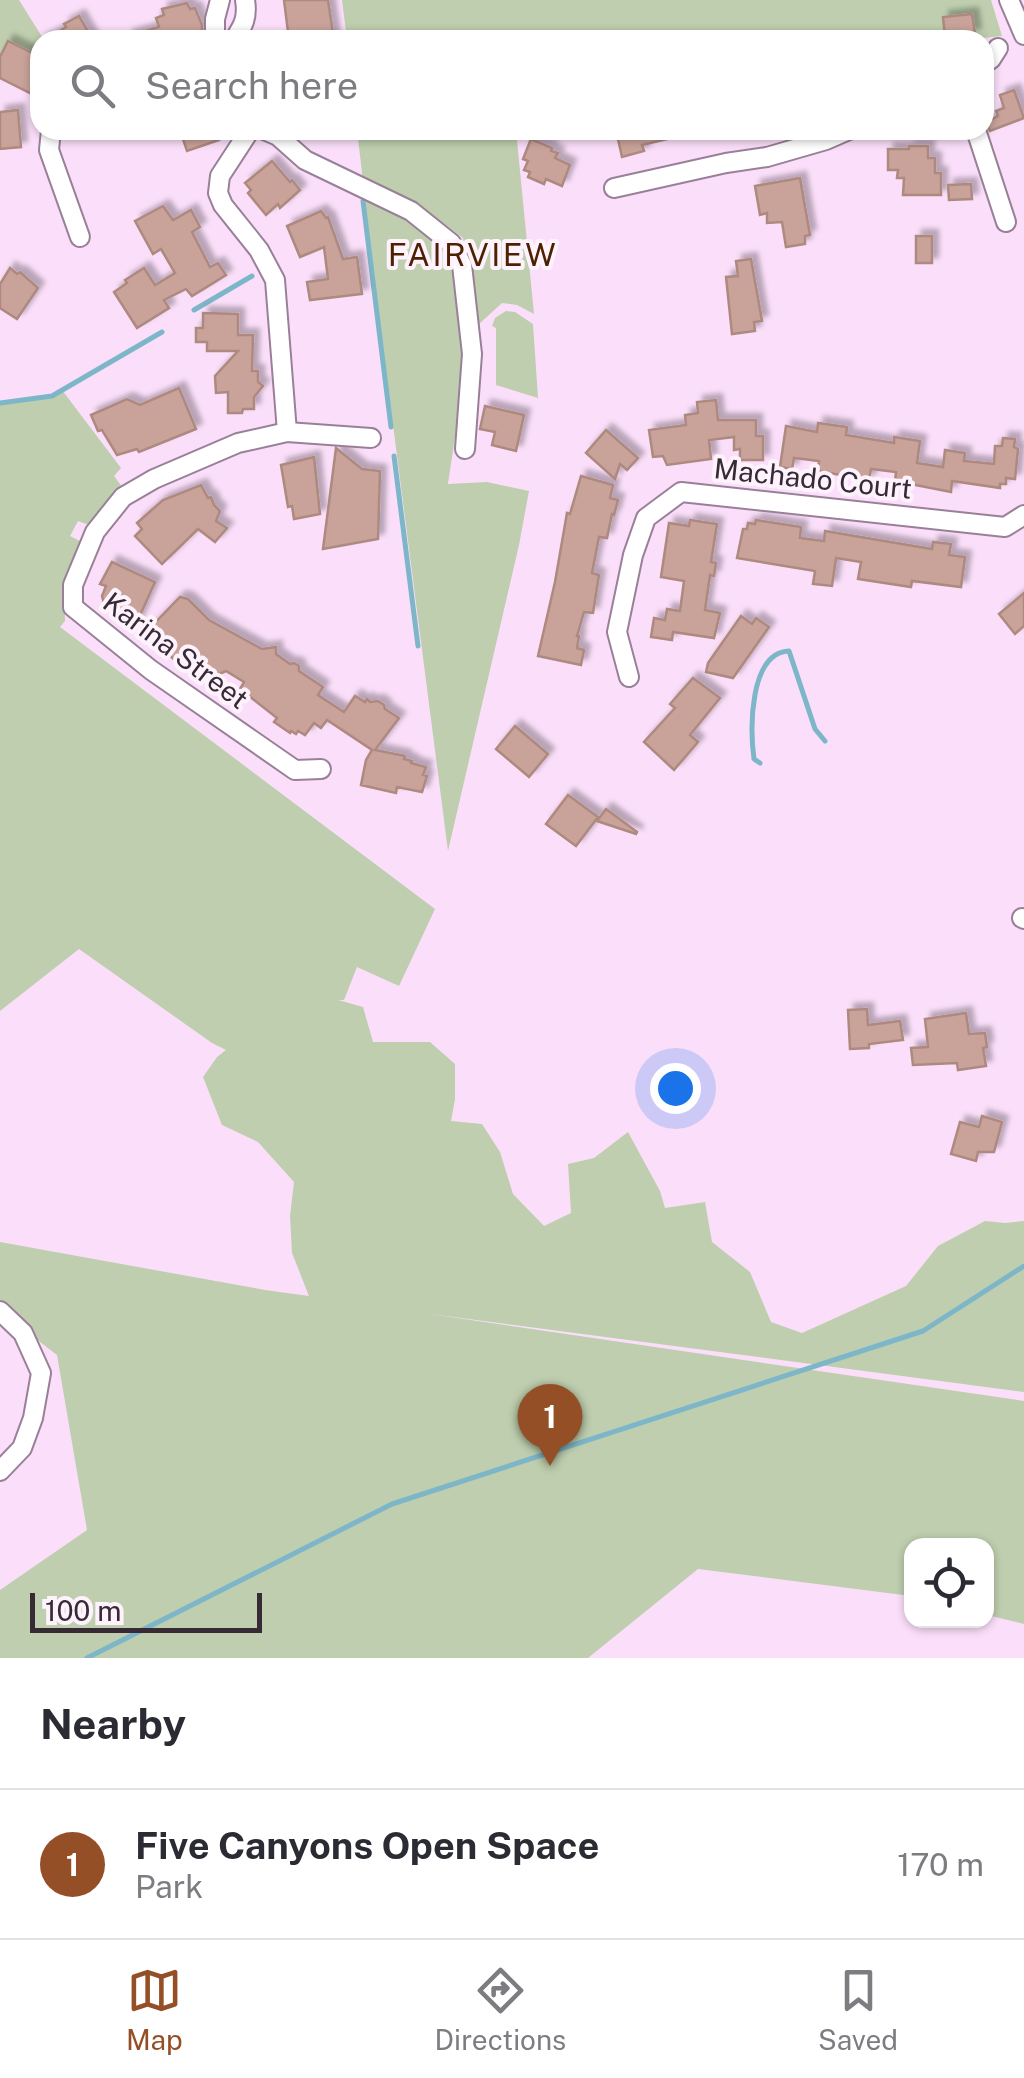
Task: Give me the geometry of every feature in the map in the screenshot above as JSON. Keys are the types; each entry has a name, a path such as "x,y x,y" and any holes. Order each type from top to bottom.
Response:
{"street":[{"path":"215,30 220,0"},
{"path":"240,30 247,12 245,0"},
{"path":"1009,0 1024,35"},
{"path":"994,54 998,48"},
{"path":"50,140 50,150 80,238"},
{"path":"243,140 220,176 218,194 222,205 259,250 275,280 287,432"},
{"path":"282,140 305,160 411,212 451,242 462,265 472,354 465,448"},
{"path":"614,188 767,157 826,140"},
{"path":"979,140 1006,222"},
{"name":"Karina Street","path":"321,769 295,770 151,670 73,607 73,585 96,532 123,497 154,480 238,443 287,432 370,438"},
{"name":"Machado Court","path":"628,677 617,632 632,555 646,518 680,492 1005,527 1024,515"},
{"path":"0,1311 23,1333 42,1373 22,1448 0,1470"}],"green space":[{"path":"0,0 19,0 38,30 30,30 30,52 8,41 0,57"},
{"path":"342,0 991,0 1002,36 994,37 994,30 346,30"},
{"path":"358,140 517,140 534,314 502,303 478,325 463,238 413,200 363,181"},
{"path":"365,193 426,227 443,242 455,262 464,323 463,358 448,484 487,482 529,491 448,851 364,200"},
{"path":"506,311 515,312 533,324 538,398 496,385 496,328 492,326 495,318"},
{"path":"62,390 121,468 114,476 123,488 89,525 78,521 70,536 80,541 64,588 65,621 60,627 435,909 399,986 357,967 344,1000 338,1000 363,1007 373,1042 430,1042 455,1064 451,1121 482,1124 500,1152 513,1194 544,1226 571,1213 568,1164 594,1158 628,1132 665,1208 705,1202 712,1242 750,1272 771,1322 802,1333 906,1286 938,1246 985,1221 1024,1221 1024,1392 423,1313 1024,1401 1024,1624 994,1617 994,1538 904,1538 904,1595 698,1569 588,1658 0,1658 0,1590 87,1530 57,1355 0,1311 0,1242 309,1296 292,1253 290,1216 294,1182 258,1142 222,1125 203,1077 226,1050 79,949 0,1011 0,403 52,396"}],"building":[{"path":"284,0 328,0 332,30 288,30"},
{"path":"187,3 190,9 195,8 202,30 148,30 159,27 156,18 164,15 162,9"},
{"path":"972,14 974,30 944,30 943,17"},
{"path":"79,16 87,30 61,30 66,27 64,24"},
{"path":"8,41 30,52 30,93 0,78 0,57"},
{"path":"1014,90 1024,118 994,129 996,111 1004,108 1000,95"},
{"path":"18,110 21,147 0,149 0,112"},
{"path":"183,140 219,140 187,151"},
{"path":"531,140 552,148 558,153 555,158 570,165 562,186 528,177 530,172 524,170 528,161 523,159"},
{"path":"618,140 663,140 642,145 644,151 622,157"},
{"path":"928,146 928,158 935,158 935,173 941,173 941,195 903,195 904,178 897,178 898,170 888,170 888,149"},
{"path":"272,161 300,190 266,215 245,183"},
{"path":"800,178 810,235 805,236 805,244 786,247 782,222 767,223 767,213 760,215 755,186"},
{"path":"971,184 972,199 949,200 948,185"},
{"path":"163,206 173,220 191,210 200,227 192,232 210,267 218,263 226,275 192,296 186,289 164,300 169,308 137,328 114,292 144,268 155,285 175,273 161,249 153,254 135,221"},
{"path":"321,211 328,217 343,259 357,257 362,294 310,300 307,282 328,279 324,247 300,257 287,226"},
{"path":"916,236 932,236 932,263 916,263"},
{"path":"751,259 762,321 754,322 755,331 732,334 726,277 738,276 736,261"},
{"path":"10,268 38,288 17,319 0,308 0,284"},
{"path":"203,313 238,314 238,335 253,335 252,371 258,371 258,382 263,386 254,397 254,409 228,413 228,392 216,393 215,376 238,351 207,351 207,342 196,342 196,328 203,328"},
{"path":"179,388 196,429 139,452 137,449 117,455 91,415 127,399 140,405"},
{"path":"716,400 718,420 756,420 756,436 763,436 763,460 740,460 740,449 734,450 734,437 709,440 711,459 667,465 663,456 653,457 649,430 686,425 685,415 698,413 697,402"},
{"path":"485,406 524,415 516,451 492,445 495,432 480,429"},
{"path":"818,423 847,427 846,435 894,443 894,437 920,441 917,463 943,467 945,450 965,453 964,461 994,464 995,446 1002,446 1003,438 1015,439 1015,479 1006,478 1006,484 1000,484 1000,488 952,481 951,492 895,481 896,472 871,469 869,480 818,471 819,461 794,458 792,469 780,467 786,426 817,432"},
{"path":"606,430 638,458 627,470 620,464 615,479 586,453"},
{"path":"336,448 362,469 380,471 378,539 323,549"},
{"path":"314,457 320,514 294,519 292,506 288,507 281,465"},
{"path":"581,476 613,485 610,498 618,500 607,538 599,537 592,573 599,575 593,613 584,612 577,636 577,648 584,650 581,665 538,656 567,513 570,514"},
{"path":"201,485 220,511 216,521 227,528 215,542 198,529 162,564 135,536 142,529 137,523 163,500"},
{"path":"690,520 717,524 711,562 716,563 714,576 710,575 705,610 720,613 714,638 673,632 672,640 651,637 654,618 665,620 667,609 680,611 684,581 661,577 669,523 689,526"},
{"path":"756,520 801,527 800,538 824,541 825,531 932,549 933,542 951,544 949,555 965,557 961,587 912,581 911,587 858,579 861,562 836,558 832,586 813,584 815,571 737,558 743,529"},
{"path":"112,562 155,582 137,622 105,607 102,596 106,586 100,584"},
{"path":"1024,593 1024,626 1015,634 999,614"},
{"path":"180,597 188,599 209,620 262,649 276,647 276,654 299,666 299,671 323,687 318,695 344,712 355,696 384,705 399,718 375,750 405,756 411,763 426,767 422,792 397,787 396,793 361,785 372,750 327,720 321,728 314,723 305,735 298,731 290,733 240,689 244,682 226,671 208,679 176,661 149,638 153,630 150,628"},
{"path":"741,616 752,624 756,618 769,627 733,678 706,672 708,663"},
{"path":"693,678 720,698 690,735 698,742 674,770 644,742 675,708 670,704"},
{"path":"515,726 548,754 529,777 496,749"},
{"path":"568,795 598,817 576,846 546,824"},
{"path":"606,809 637,832 636,834 597,821"},
{"path":"867,1009 868,1025 900,1021 903,1040 850,1049 848,1010"},
{"path":"966,1013 969,1034 985,1033 986,1066 958,1070 957,1063 913,1065 911,1048 928,1047 925,1019"},
{"path":"982,1116 1002,1122 994,1152 978,1152 976,1161 951,1154 960,1122 979,1127"}],"waterway":[{"path":"363,201 391,427"},
{"path":"194,310 252,276"},
{"path":"0,403 52,396 162,332"},
{"path":"394,456 418,646"},
{"path":"760,763 754,759 753,746 755,694 766,664 776,655 789,651 815,729 825,741"},
{"path":"87,1658 392,1504 923,1331 1024,1266"}],"place":[{"name":"Five Canyons Open Space","path":"550,1466"}],"district":[{"name":"FAIRVIEW","path":"473,254"}]}
